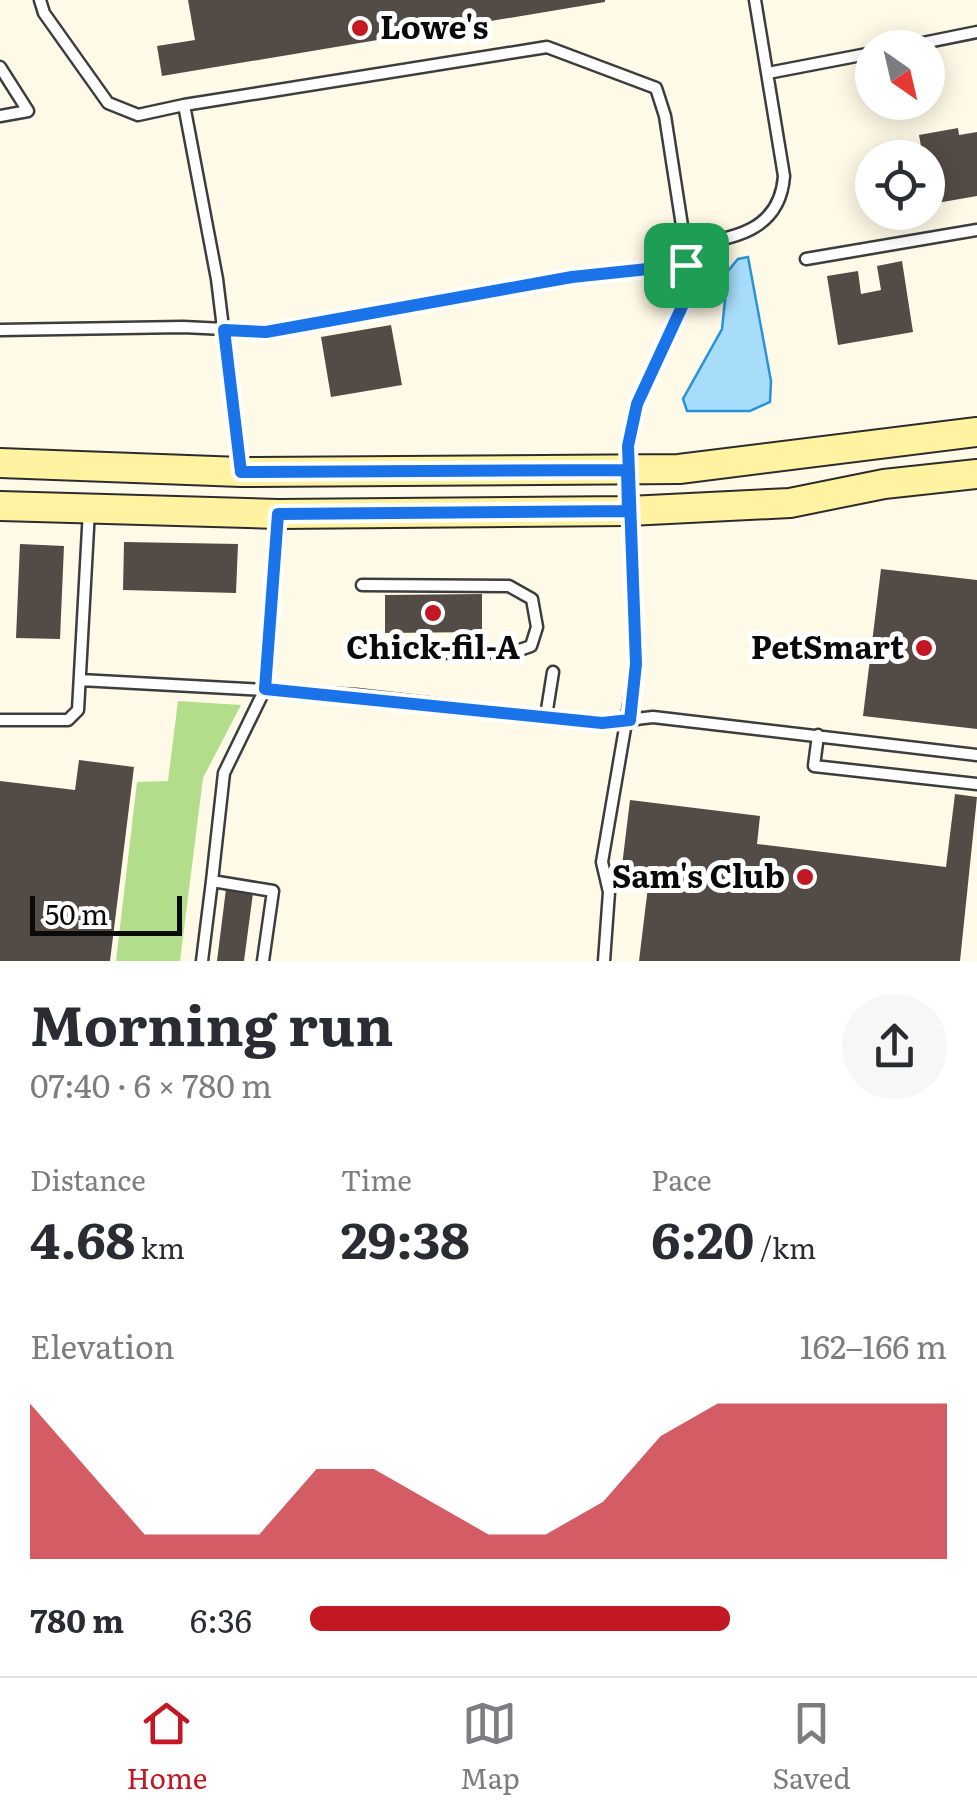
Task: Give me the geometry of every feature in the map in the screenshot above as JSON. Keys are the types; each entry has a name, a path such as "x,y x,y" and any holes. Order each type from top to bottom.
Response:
{"main road":[{"path":"0,462 241,472 627,470 808,456 977,432"},
{"path":"0,506 278,514 628,511 790,503 884,484 977,474"}],"lane":[{"path":"40,0 44,13 108,104 138,115 534,48 556,50 656,88 666,116 685,245 686,298 637,404 627,470 636,664 630,720 615,771 602,862 609,892 604,961"},
{"path":"685,245 734,239 776,209 784,176 755,0"},
{"path":"945,38 977,32"},
{"path":"768,73 855,55"},
{"path":"0,68 28,111 0,116"},
{"path":"184,105 224,330 241,472"},
{"path":"806,259 977,230"},
{"path":"0,330 266,332 572,277 686,265"},
{"path":"0,720 74,717 80,680 89,510"},
{"path":"202,961 224,773 265,689 278,514"},
{"path":"359,654 514,652 530,646 537,628 532,600 509,586 362,585"},
{"path":"546,716 553,672"},
{"path":"80,680 265,689 602,723 653,717 977,755"},
{"path":"818,735 814,766 977,784"},
{"path":"212,881 272,891 263,961"}],"green space":[{"path":"178,701 241,705 203,778 180,961 116,961 137,782 168,781"}],"water":[{"path":"748,257 771,381 770,402 750,411 687,411 683,399 722,329 728,271 738,259"}],"building":[{"name":"Lowe's","path":"188,0 605,2 162,76 157,46 195,40"},
{"path":"958,128 959,135 977,132 977,196 945,202 945,140 920,140 919,135"},
{"path":"902,261 913,332 838,345 827,276 858,271 861,294 881,290 877,266"},
{"path":"391,325 402,385 331,397 321,337"},
{"path":"124,542 238,544 236,593 123,590"},
{"path":"20,544 64,546 60,639 16,638"},
{"name":"PetSmart","path":"881,569 977,580 977,729 863,716"},
{"name":"Chick-fil-A","path":"482,594 482,632 385,633 385,595"},
{"path":"79,760 134,767 110,961 0,961 0,781 75,790"},
{"name":"Sam's Club","path":"955,794 977,797 960,961 639,961 649,878 621,874 630,800 760,816 757,844 946,867"},
{"path":"226,889 253,893 244,961 217,961"}],"place":[{"name":"Lowe's","path":"360,28"},
{"name":"Chick-fil-A","path":"433,613"},
{"name":"PetSmart","path":"924,648"},
{"name":"Sam's Club","path":"805,877"}],"route":[{"path":"686,265 686,298 637,404 628,446 636,664 630,720 602,723 356,695 265,689 278,514 628,511 627,470 241,472 224,330 266,332 572,277 686,265"}]}
